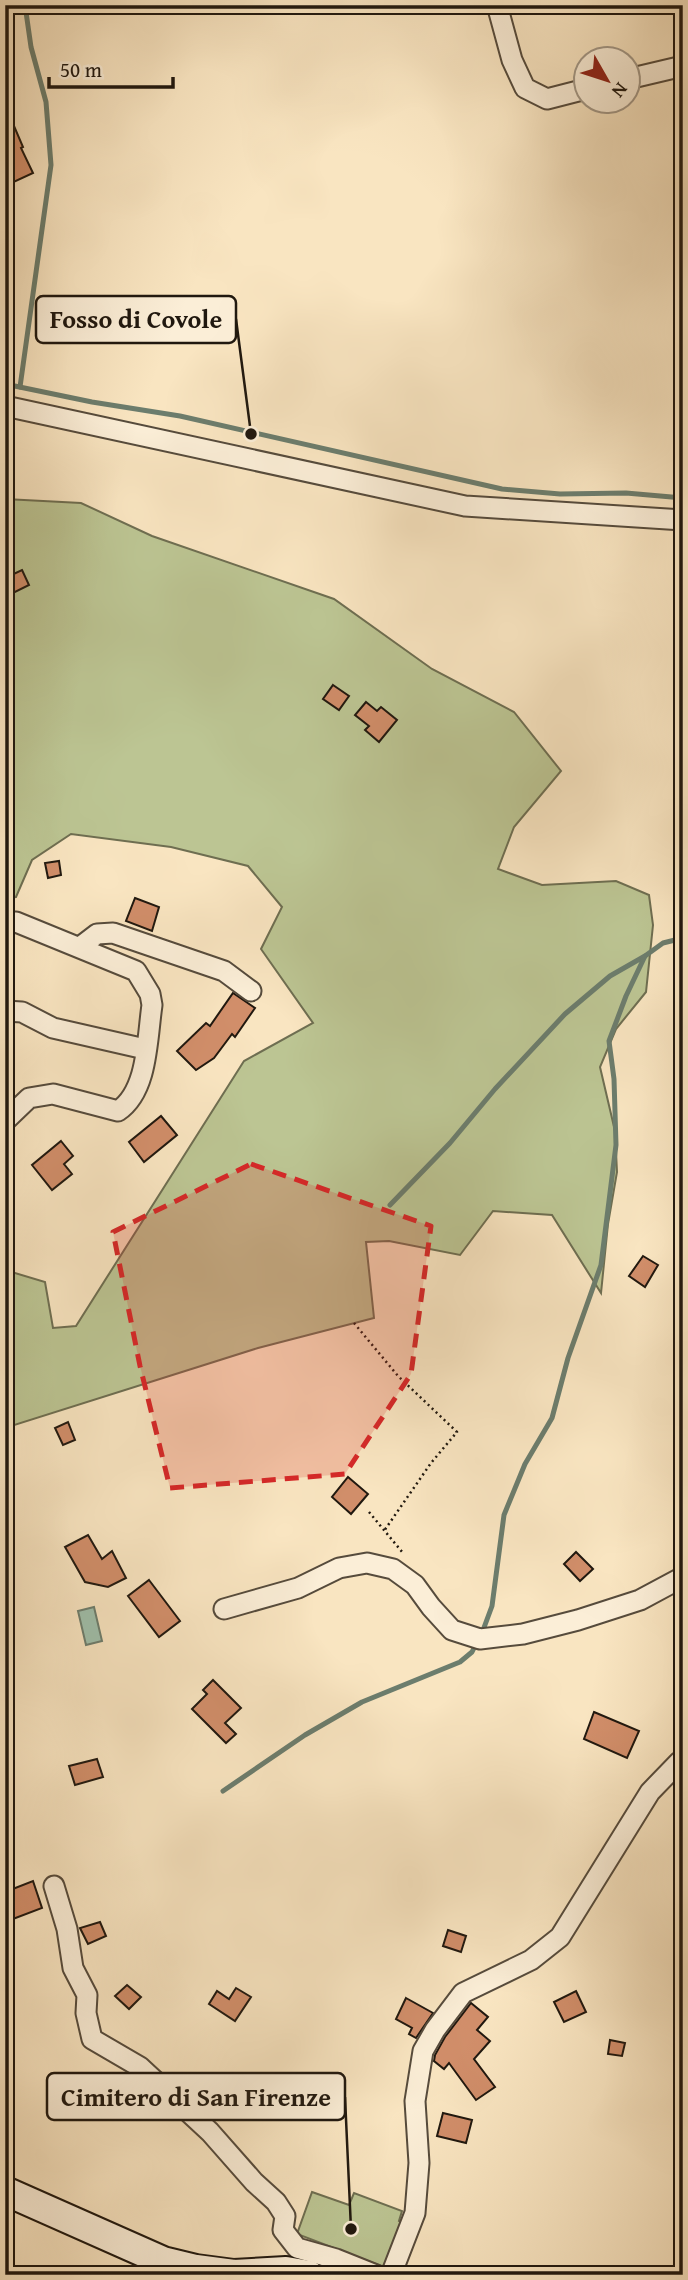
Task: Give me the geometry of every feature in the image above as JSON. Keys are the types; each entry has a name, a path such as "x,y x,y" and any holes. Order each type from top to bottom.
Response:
{"main road":[{"path":"5,2191 163,2261 234,2274 286,2271 309,2275"}],"street":[{"path":"496,5 512,60 525,88 547,99 572,93"},
{"path":"642,76 683,66"},
{"path":"5,407 465,506 683,520"},
{"path":"5,922 16,922 136,971 150,994 152,1005 141,1081 128,1104 118,1111 53,1094 29,1098 5,1121"},
{"path":"80,947 97,934 113,933 224,971 251,990"},
{"path":"5,1011 22,1012 53,1028 145,1049"},
{"path":"224,1609 298,1588 339,1568 367,1563 393,1569 415,1585 452,1630 480,1639 523,1634 578,1620 640,1600 683,1577"},
{"path":"391,2275 415,2213 419,2163 415,2101 424,2051 435,2029 463,1993 531,1960 560,1937 650,1792 683,1760"},
{"path":"54,1886 67,1929 73,1968 88,1995 86,2012 92,2039 140,2067 210,2132 254,2182 276,2202 285,2216 284,2230 297,2248 336,2259 376,2275"}],"path":[{"path":"354,1323 398,1376 457,1432 431,1463 384,1531"}],"highlighted area":[{"path":"251,1164 431,1226 411,1374 345,1474 170,1488 140,1366 113,1232"}],"shaded area":[{"path":"5,499 81,503 152,536 334,599 432,669 514,712 561,771 514,827 498,869 542,885 616,881 649,895 653,925 646,992 616,1029 600,1067 615,1131 617,1172 608,1224 601,1293 552,1215 493,1211 460,1255 389,1241 366,1242 374,1318 258,1348 5,1428 5,1270 45,1282 53,1328 76,1326 244,1061 313,1023 261,949 282,907 248,866 171,847 71,834 32,860 16,897 5,898"},
{"path":"94,1607 102,1641 86,1645 78,1611"},
{"path":"312,2192 349,2205 354,2193 402,2211 399,2221 406,2224 389,2269 297,2234"}],"building":[{"path":"5,105 33,173 5,186"},
{"path":"22,570 29,585 5,597 5,578"},
{"path":"333,685 349,696 339,710 323,699"},
{"path":"366,702 377,711 381,707 397,720 379,742 365,730 369,726 355,715"},
{"path":"59,861 61,875 48,878 45,863"},
{"path":"135,898 159,907 152,931 126,921"},
{"path":"233,993 255,1008 235,1037 232,1034 214,1058 196,1070 177,1051 206,1023 210,1026"},
{"path":"161,1116 177,1135 144,1162 129,1142"},
{"path":"61,1141 73,1156 64,1164 72,1174 52,1190 32,1165"},
{"path":"643,1256 658,1265 645,1287 629,1276"},
{"path":"68,1422 75,1440 63,1445 55,1428"},
{"path":"348,1477 368,1494 351,1514 332,1497"},
{"path":"88,1535 102,1559 112,1551 126,1578 108,1587 85,1582 65,1547"},
{"path":"576,1552 593,1569 580,1581 564,1564"},
{"path":"149,1580 180,1621 159,1637 128,1596"},
{"path":"213,1680 241,1708 225,1723 236,1734 226,1743 192,1709 207,1694 203,1690"},
{"path":"594,1712 639,1731 627,1758 584,1739"},
{"path":"97,1759 103,1777 75,1785 69,1766"},
{"path":"33,1881 42,1908 5,1922 5,1892"},
{"path":"100,1922 106,1936 88,1944 80,1928"},
{"path":"448,1930 466,1936 461,1952 443,1946"},
{"path":"127,1985 141,1997 129,2009 115,1996"},
{"path":"236,1988 251,1997 235,2021 209,2004 217,1991 229,1999"},
{"path":"576,1991 586,2012 564,2022 554,2002"},
{"path":"406,1998 433,2013 416,2038 409,2034 412,2028 396,2019"},
{"path":"471,2003 488,2017 477,2030 490,2041 474,2059 495,2087 476,2100 449,2063 444,2069 434,2061 445,2037"},
{"path":"610,2040 625,2043 622,2056 608,2054"},
{"path":"443,2113 472,2120 466,2143 437,2136"}],"waterway":[{"path":"20,387 51,165 46,102 31,47 25,5"},
{"path":"5,384 180,416 502,489 560,494 626,493 683,498"},
{"path":"390,1205 450,1143 495,1089 565,1014 610,976 663,943 683,938"},
{"path":"482,1633 492,1606 504,1515 525,1464 552,1418 568,1358 601,1265 616,1145 614,1079 609,1041 645,956"},
{"path":"223,1791 305,1735 362,1702 460,1662 472,1652 477,1642"}],"place":[{"name":"Fosso di Covole","path":"251,434"},
{"name":"Cimitero di San Firenze","path":"351,2229"}]}
